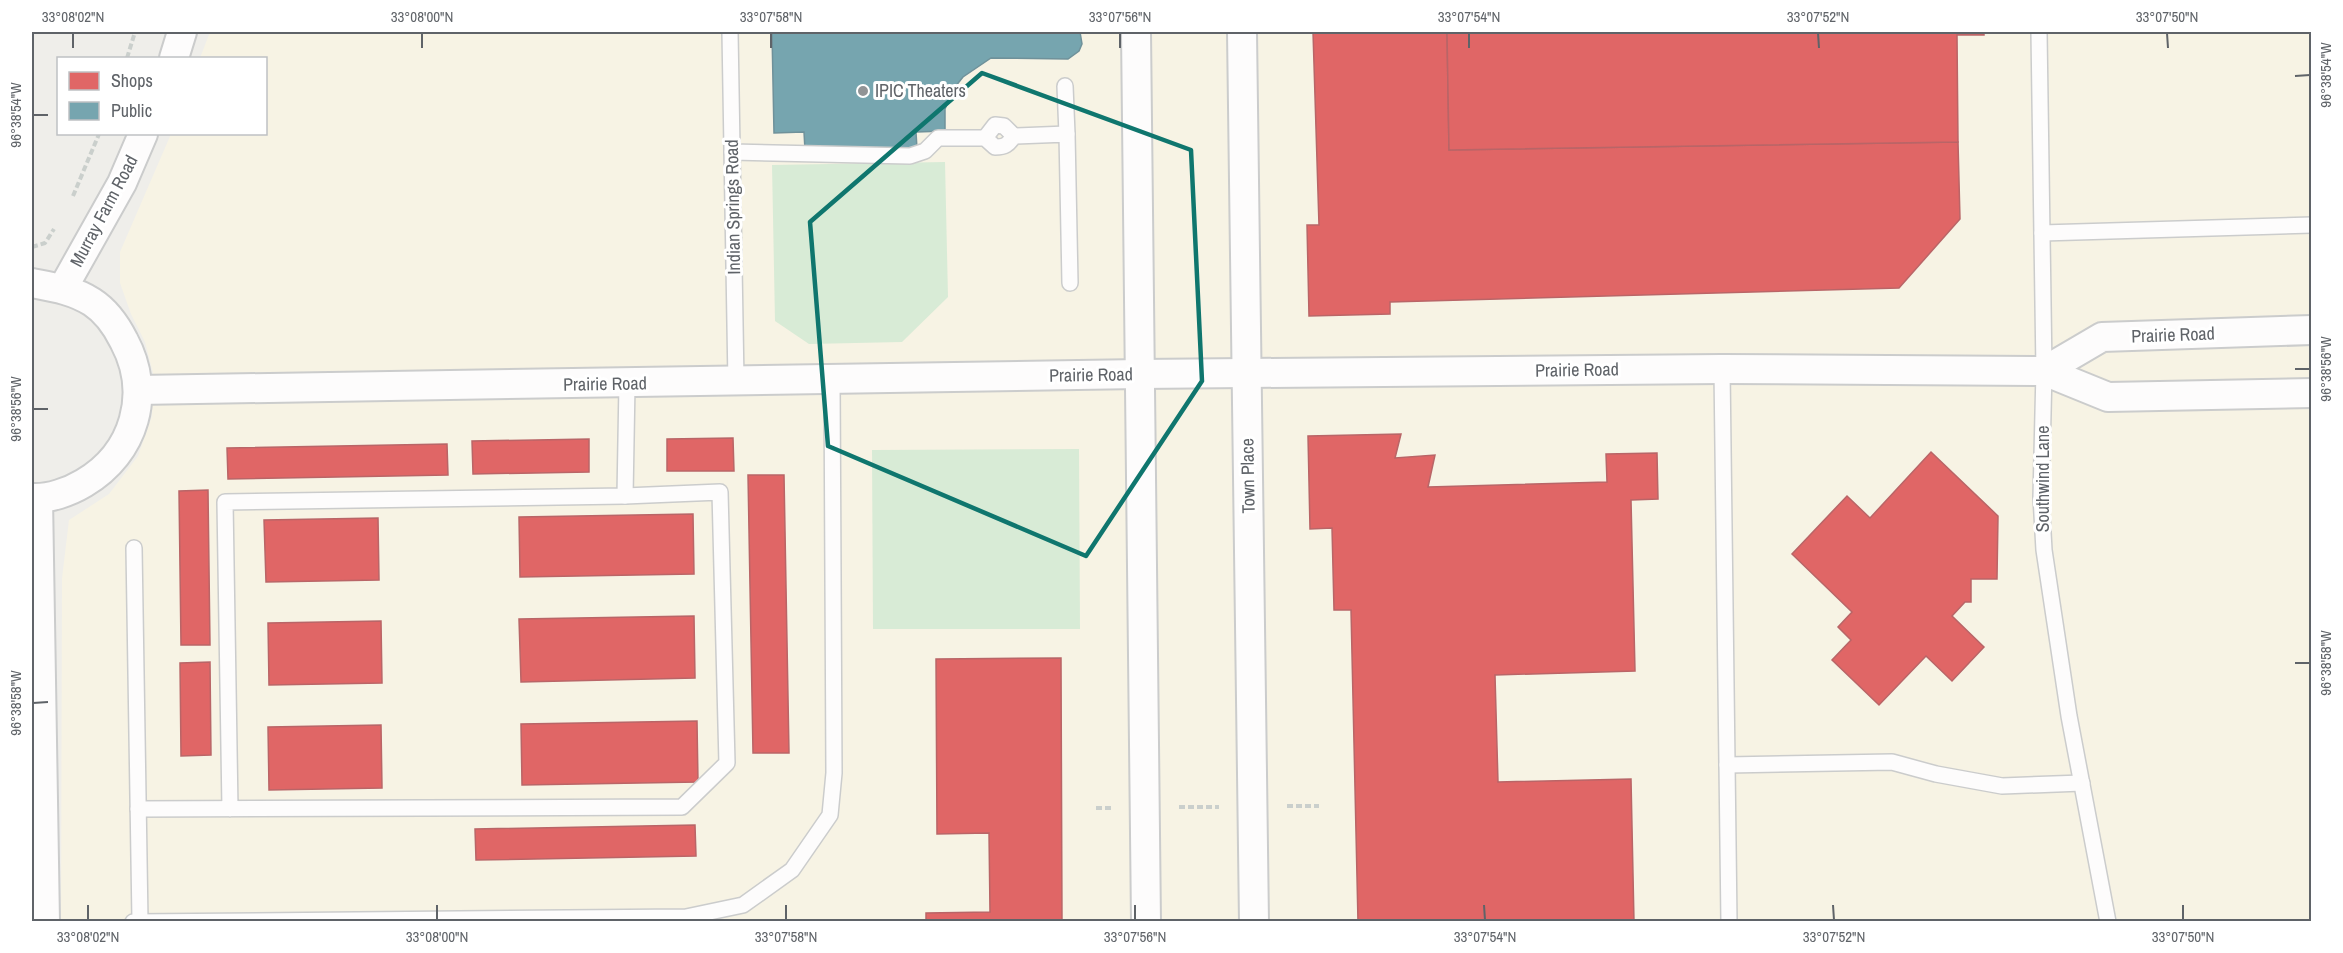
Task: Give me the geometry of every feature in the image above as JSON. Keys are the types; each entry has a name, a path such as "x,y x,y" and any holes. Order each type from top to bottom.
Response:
{"street":[{"path":"174,57 182,32"},
{"path":"1136,32 1146,921"},
{"name":"Town Place","path":"1242,32 1254,921"},
{"name":"Murray Farm Road","path":"63,288 122,183 143,135"},
{"path":"32,283 63,288 94,303 117,327 133,357 138,390 134,422 120,451 98,475 70,491 35,498 45,921"},
{"name":"Prairie Road","path":"2044,370 2102,337 2312,330"},
{"name":"Prairie Road","path":"138,390 832,381 1140,374 1722,369 2044,370 2108,398 2312,393"}],"lane":[{"name":"Indian Springs Road","path":"730,32 736,382"},
{"name":"Southwind Lane","path":"2039,32 2044,370 2041,497 2044,550 2067,704 2108,921"},
{"path":"1065,86 1070,283"},
{"path":"732,152 910,156 925,151 938,138 985,138 994,147 1003,147 1009,144 1014,136 1067,134"},
{"path":"2042,233 2312,225"},
{"path":"1722,369 1729,921"},
{"path":"133,921 521,920 686,917 743,905 792,870 830,815 834,773 832,381"},
{"path":"625,496 627,384"},
{"path":"138,809 230,809 682,807 727,763 720,492 625,496 225,502 230,809"},
{"path":"134,548 140,921"},
{"path":"1727,765 1892,762 1936,774 2002,786 2082,783"}],"path":[{"path":"127,57 135,32"},
{"path":"71,200 99,135"},
{"path":"32,247 45,243 56,227"},
{"path":"1096,808 1319,806"}],"highlighted area":[{"path":"982,73 1191,150 1202,381 1086,556 828,446 810,222"}],"shaded area":[{"path":"210,32 2311,32 2311,921 61,922 62,578 69,520 109,494 138,456 152,416 153,373 145,342 131,314 120,283 120,252 171,135 267,135 267,57 200,57"}],"green space":[{"path":"945,162 948,297 902,342 809,344 775,321 772,165"},
{"path":"1079,449 1080,629 873,629 872,450"}],"building: Shops":[{"path":"1313,32 1447,32 1449,150 1958,142 1960,219 1899,288 1390,302 1390,314 1309,316 1307,225 1319,225"},
{"path":"1447,32 1984,32 1984,35 1957,35 1958,142 1449,150"},
{"path":"1401,434 1395,458 1435,455 1428,487 1607,482 1606,454 1657,453 1658,499 1631,500 1635,671 1495,675 1498,782 1631,779 1634,922 1358,922 1351,610 1334,610 1332,528 1310,529 1308,436"},
{"path":"733,438 734,471 667,471 667,439"},
{"path":"589,439 589,472 473,474 472,441"},
{"path":"447,444 448,475 228,479 227,448"},
{"path":"1931,452 1998,516 1997,579 1971,579 1971,602 1965,602 1952,616 1984,647 1952,681 1926,656 1879,705 1832,660 1851,640 1838,627 1852,612 1792,554 1847,496 1870,518"},
{"path":"748,475 784,475 789,753 753,753"},
{"path":"208,490 210,645 181,645 179,491"},
{"path":"693,514 694,574 520,577 519,517"},
{"path":"378,518 379,580 266,582 264,520"},
{"path":"694,616 695,678 521,682 519,619"},
{"path":"381,621 382,683 269,685 268,623"},
{"path":"1061,658 1062,922 926,922 926,913 990,912 989,833 937,834 936,659"},
{"path":"210,662 211,755 181,756 180,663"},
{"path":"697,721 698,782 522,785 521,724"},
{"path":"381,725 382,788 269,790 268,727"},
{"path":"695,825 696,856 476,860 475,829"}],"building: Public":[{"name":"IPIC Theaters","path":"772,32 1080,32 1082,44 1079,51 1068,59 991,58 963,77 955,87 945,109 945,131 916,132 917,149 805,150 804,132 774,133"}],"place":[{"name":"IPIC Theaters","path":"863,91"}]}
